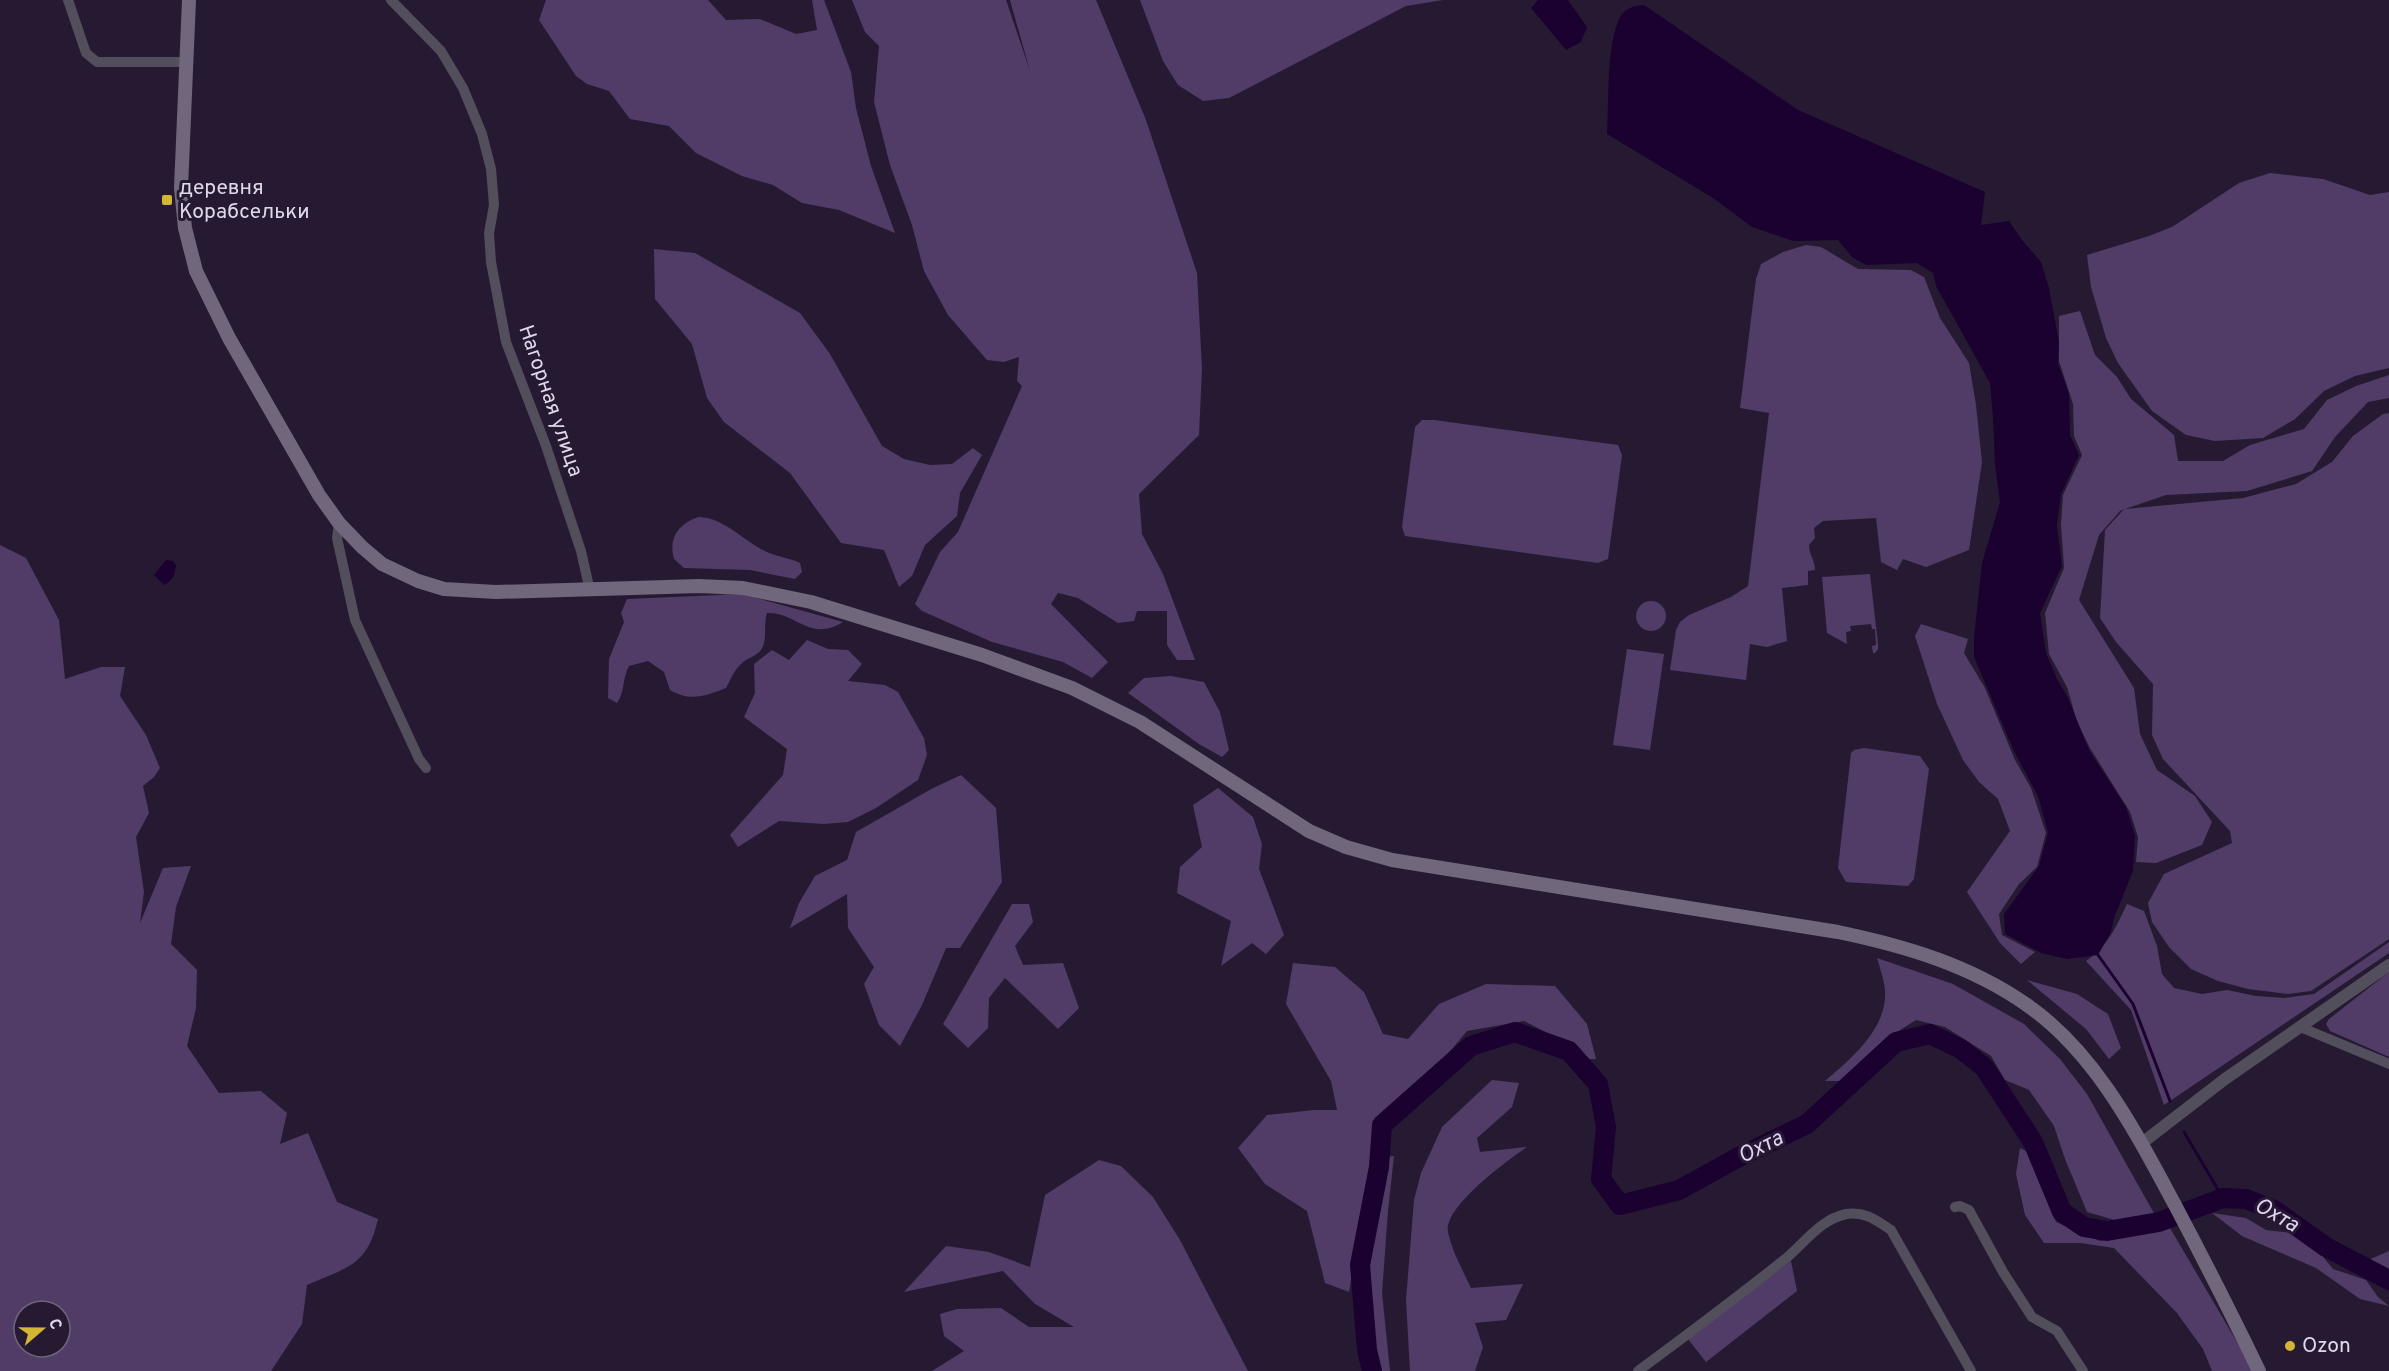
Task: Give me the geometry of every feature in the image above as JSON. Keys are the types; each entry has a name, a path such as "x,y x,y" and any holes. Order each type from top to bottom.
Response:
{"main road":[{"path":"189,0 181,188 185,228 196,271 229,338 319,495 339,523 362,548 382,564 418,581 444,589 496,592 590,591 699,586 743,588 811,602 982,655 1072,688 1140,723 1309,831 1346,848 1403,861 1838,932 1877,940 1947,961 1992,982 2029,1006 2069,1040 2103,1082 2142,1143 2259,1371"}],"street":[{"path":"68,0 86,53 96,62 187,62"},
{"name":"Нагорная улица","path":"391,0 441,51 463,88 482,134 491,169 494,205 489,233 491,262 506,342 550,457 581,551 590,591"},
{"path":"339,523 337,538 355,620 419,759 426,768"},
{"path":"2142,1143 2225,1079 2389,965"},
{"path":"2300,1027 2389,1064"},
{"path":"1955,1207 1960,1206 1970,1210 2003,1272 2032,1317 2057,1331 2083,1371"},
{"path":"1638,1371 1786,1258 1817,1228 1830,1219 1859,1213 1872,1217 1891,1230 1971,1371"}],"shaded area":[{"path":"546,0 708,0 726,20 760,19 796,34 817,30 812,0 824,0 851,72 856,108 871,166 895,233 839,210 802,203 773,185 742,176 696,153 669,126 630,119 609,91 587,84 576,76 539,20"},
{"path":"852,0 1006,0 1030,71 1010,0 1096,0 1146,120 1197,273 1202,369 1199,435 1139,494 1142,534 1163,574 1195,660 1177,660 1167,645 1167,611 1137,611 1134,621 1118,623 1078,598 1058,593 1051,604 1108,662 1092,678 1063,662 992,642 922,611 915,604 940,552 958,532 1022,386 1017,381 1019,357 1004,362 987,360 948,315 924,271 912,225 890,165 874,102 879,46 865,32"},
{"path":"1140,0 1443,0 1406,6 1229,98 1203,101 1178,85 1163,61"},
{"path":"1538,0 1568,0 1587,27 1581,42 1566,50 1531,8"},
{"path":"1644,5 1798,110 1985,192 1981,225 2009,221 2041,262 2049,288 2059,342 2058,363 2069,394 2070,435 2079,455 2061,494 2057,526 2062,566 2040,613 2046,653 2068,698 2089,750 2126,807 2135,836 2133,871 2114,918 2111,932 2098,955 2067,959 2041,953 2005,934 2004,914 2039,866 2048,832 2038,796 2014,751 1974,657 1982,563 2000,502 1995,465 1990,383 1936,286 1933,273 1917,263 1866,265 1852,257 1838,240 1793,241 1752,227 1713,198 1607,134 1610,58 1616,29 1624,11"},
{"path":"2270,173 2323,179 2370,195 2389,192 2389,368 2355,376 2324,391 2295,419 2263,438 2215,441 2186,435 2152,411 2118,363 2106,338 2091,287 2087,255 2172,227 2239,183"},
{"path":"1806,245 1821,247 1858,269 1911,270 1924,277 1940,318 1969,363 1976,405 1982,462 1969,550 1926,567 1903,559 1897,570 1881,562 1876,518 1823,521 1814,528 1815,538 1809,545 1815,570 1808,571 1808,585 1782,588 1787,641 1767,647 1750,644 1746,680 1670,670 1676,630 1680,622 1689,615 1731,597 1748,586 1769,413 1740,408 1756,279 1761,264 1783,252"},
{"path":"654,249 695,253 800,313 830,354 882,446 904,459 930,465 952,464 973,448 982,455 960,493 957,516 925,545 912,576 899,587 884,550 841,543 790,473 724,422 707,398 692,344 655,299"},
{"path":"2080,311 2095,355 2117,377 2131,399 2174,435 2178,461 2223,461 2250,445 2304,429 2327,400 2356,386 2389,375 2389,398 2368,402 2335,437 2312,471 2247,491 2166,495 2125,509 2243,498 2296,484 2332,462 2353,436 2383,414 2389,413 2389,939 2311,991 2288,994 2248,989 2218,981 2191,969 2169,947 2152,922 2148,903 2164,874 2232,843 2230,831 2163,759 2152,735 2153,684 2116,642 2100,618 2105,530 2124,509 2099,535 2079,600 2134,688 2140,734 2157,770 2195,796 2212,822 2202,845 2156,863 2136,862 2138,837 2130,812 2090,748 2077,722 2067,687 2049,654 2045,613 2064,568 2061,524 2063,495 2082,455 2074,436 2073,404 2059,361 2059,316"},
{"path":"1422,420 1618,445 1622,455 1608,559 1598,563 1405,536 1402,527 1415,427"},
{"path":"699,517 709,518 727,526 760,549 800,563 802,572 795,579 750,570 684,568 674,559 674,538 681,527"},
{"path":"0,545 26,558 59,620 65,679 101,667 125,667 120,696 146,735 160,768 154,777 143,786 149,813 136,837 144,892 140,923 163,868 191,866 176,907 171,944 197,970 196,1008 187,1046 219,1093 261,1091 287,1113 280,1144 308,1133 337,1202 378,1219 368,1247 361,1256 344,1269 307,1285 302,1324 271,1371 0,1371"},
{"path":"166,560 173,561 176,565 173,577 164,585 154,575"},
{"path":"1870,574 1878,644 1875,653 1873,653 1872,646 1876,645 1875,629 1872,629 1871,624 1850,626 1851,631 1846,632 1847,644 1827,633 1822,577"},
{"path":"742,594 843,622 831,628 812,628 777,614 767,613 761,650 739,666 726,688 691,697 677,694 670,690 664,672 648,661 629,666 617,703 608,698 609,659 624,622 621,613 627,599"},
{"path":"1651,601 1657,602 1665,610 1665,622 1657,630 1651,631 1645,630 1637,622 1636,616 1637,610 1645,602"},
{"path":"1921,624 1968,639 1964,653 1985,688 2015,760 2031,788 2046,833 2037,867 2019,884 1999,914 2002,935 2035,952 2021,964 2000,943 1967,892 2010,831 1998,799 1979,782 1963,760 1937,704 1915,636"},
{"path":"807,640 828,649 848,650 862,664 848,681 885,685 898,692 924,738 927,755 918,780 876,808 848,822 824,824 779,821 738,847 730,835 783,775 787,749 744,717 755,693 754,664 772,650 789,660"},
{"path":"1627,649 1664,654 1650,750 1613,745"},
{"path":"1171,676 1204,682 1220,712 1229,750 1222,757 1199,744 1128,693 1144,678"},
{"path":"1864,748 1920,756 1929,769 1914,879 1908,886 1846,882 1838,868 1851,753"},
{"path":"961,775 996,808 1002,882 960,948 946,948 922,1005 900,1046 879,1025 864,984 874,967 848,928 847,894 790,928 799,903 815,876 847,860 856,832 933,788"},
{"path":"1218,788 1253,817 1262,844 1259,869 1284,935 1266,954 1252,943 1221,966 1231,921 1177,893 1180,867 1202,847 1193,805"},
{"path":"1012,904 1029,904 1033,922 1015,946 1023,965 1063,963 1079,1008 1058,1029 1005,978 989,998 988,1028 968,1048 943,1024"},
{"path":"2127,904 2144,911 2157,946 2162,974 2174,988 2202,994 2227,990 2256,996 2285,998 2314,994 2389,942 2389,953 2164,1105 2131,1010 2086,961 2106,942"},
{"path":"1877,958 1953,984 2024,1024 2060,1059 2087,1094 2155,1215 2118,1221 2087,1212 2054,1126 2029,1090 2005,1080 1991,1056 1945,1027 1916,1020 1889,1037 1879,1054 1858,1069 1847,1081 1825,1081 1866,1042 1881,1017 1885,990"},
{"path":"1293,963 1335,967 1364,992 1383,1034 1408,1039 1439,1004 1486,984 1555,986 1587,1024 1596,1059 1585,1059 1573,1046 1524,1021 1467,1031 1431,1074 1378,1118 1349,1292 1325,1283 1307,1211 1265,1184 1238,1148 1267,1115 1337,1110 1331,1081 1286,1004"},
{"path":"2389,972 2389,1057 2330,1031 2326,1024 2329,1019"},
{"path":"2027,980 2077,994 2108,1014 2121,1048 2109,1059 2086,1029"},
{"path":"1492,1080 1519,1083 1512,1107 1477,1138 1480,1152 1527,1147 1478,1185 1456,1210 1449,1222 1448,1232 1455,1254 1471,1288 1523,1284 1506,1320 1475,1323 1483,1347 1475,1371 1410,1371 1406,1300 1414,1200 1421,1173 1442,1127"},
{"path":"2020,1148 2032,1154 2056,1222 2100,1241 2170,1228 2254,1371 2212,1371 2203,1349 2177,1313 2114,1248 2081,1243 2044,1243 2025,1215 2016,1174"},
{"path":"1394,1156 1382,1293 1390,1371 1379,1371 1367,1265 1386,1157"},
{"path":"1099,1160 1121,1166 1153,1197 1180,1240 1248,1371 932,1371 964,1351 944,1336 940,1314 957,1309 1001,1308 1029,1327 1074,1327 1035,1304 1003,1271 904,1292 946,1246 989,1252 1030,1267 1045,1195"},
{"path":"2212,1213 2246,1218 2266,1230 2292,1233 2316,1248 2333,1269 2366,1280 2378,1297 2389,1306 2360,1299 2316,1268 2242,1236"},
{"path":"2389,1251 2389,1271 2366,1261"},
{"path":"1791,1261 1797,1291 1706,1362 1688,1339"}],"waterway":[{"path":"2098,955 2133,1004 2170,1101"},
{"name":"Охта","path":"1372,1371 1367,1350 1360,1265 1379,1167 1382,1125 1471,1046 1515,1032 1569,1051 1598,1084 1606,1127 1601,1179 1620,1205 1679,1190 1737,1158 1807,1124 1896,1042 1930,1034 1961,1049 1984,1067 2033,1142 2062,1212 2084,1227 2107,1231 2159,1222 2223,1198 2246,1199 2274,1210 2326,1247 2389,1280"},
{"path":"2184,1132 2223,1198"}],"place":[{"name":"деревня Корабсельки","path":"167,200"},
{"name":"Ozon","path":"2290,1346"}]}
